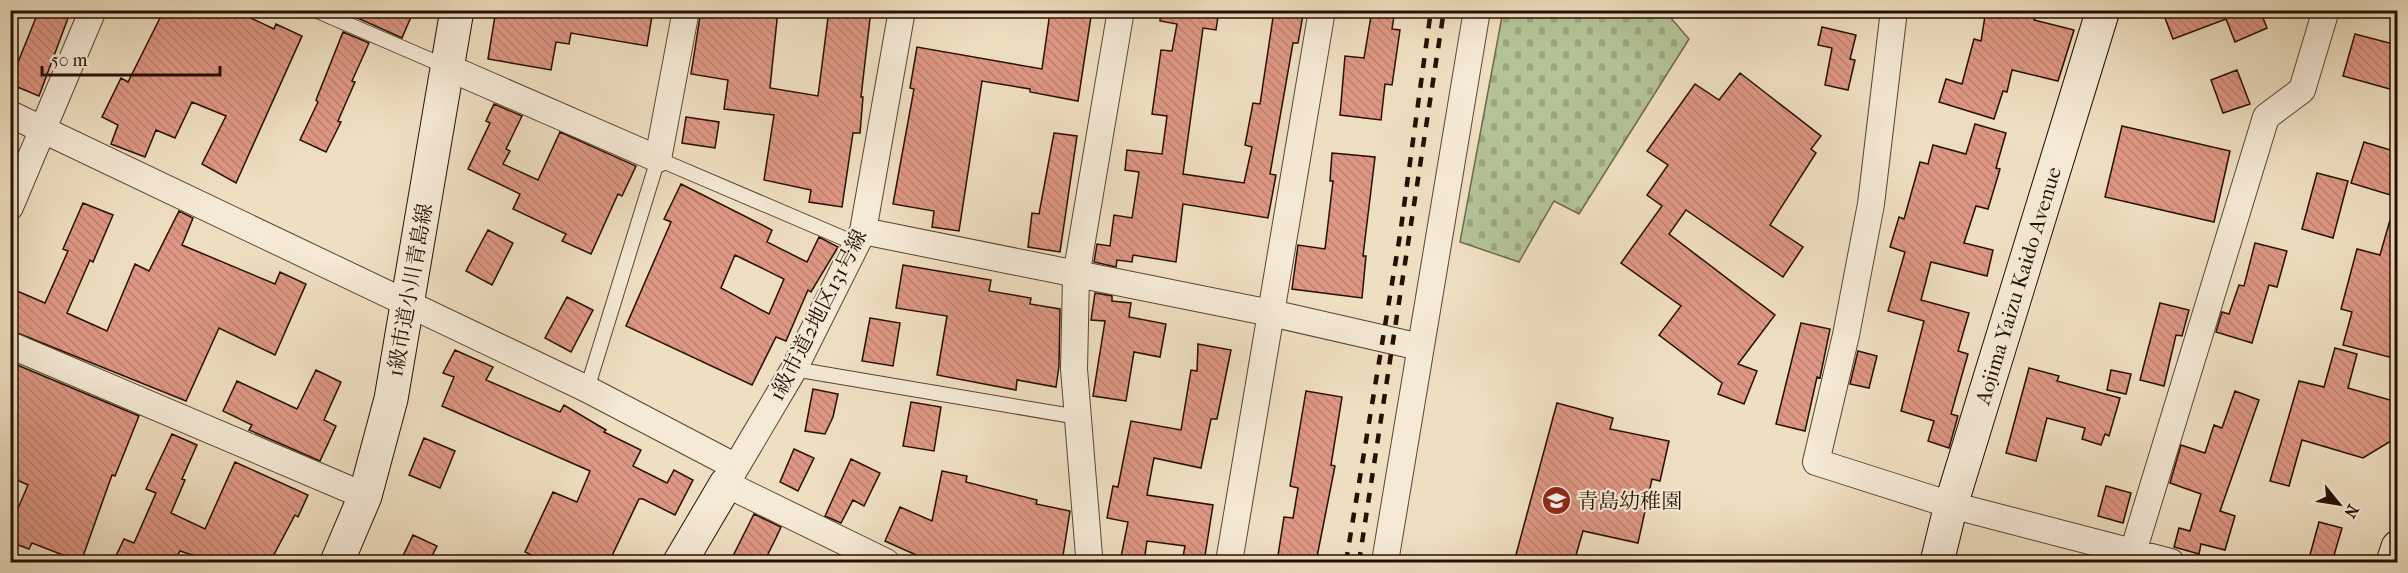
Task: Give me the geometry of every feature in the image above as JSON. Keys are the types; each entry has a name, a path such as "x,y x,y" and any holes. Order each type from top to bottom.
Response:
{"street":[{"path":"10,207 93,10"},
{"name":"1級市道小川青島線","path":"337,562 365,496 391,399 457,10"},
{"path":"447,67 658,159 686,10"},
{"name":"1級市道2地区131号線","path":"680,562 794,369 860,237 902,10"},
{"path":"1087,562 1089,556 1074,369 1076,276 1121,10"},
{"path":"1229,562 1322,10"},
{"path":"1385,562 1477,10"},
{"path":"1894,10 1871,204 1846,336 1816,462 1951,505 2170,562"},
{"name":"Aojima Yaizu Kaido Avenue","path":"1937,562 1951,505 2103,10"},
{"path":"2133,552 2266,117 2302,90 2326,10"},
{"path":"10,114 407,306 587,389 731,475 886,562"},
{"path":"860,237 1271,313 1420,347"},
{"path":"10,345 365,496"},
{"path":"2393,562 2397,547"}],"lane":[{"path":"315,10 447,67"},
{"path":"587,389 658,159 860,237"},
{"path":"794,369 1078,417"}],"green space":[{"path":"1503,11 1665,11 1689,39 1579,214 1554,201 1519,262 1460,242"}],"building":[{"path":"39,10 71,10 39,96 10,84 10,82"},
{"path":"164,10 234,10 274,29 276,24 302,36 236,183 202,164 226,116 192,102 175,138 156,130 145,157 111,144 118,125 102,117 121,78 128,82"},
{"path":"340,10 414,10 402,38"},
{"path":"496,10 653,10 647,46 571,33 569,44 556,42 551,70 488,59"},
{"path":"701,10 755,18 756,10 778,10 770,88 818,96 829,10 871,10 861,97 863,97 860,133 853,133 842,207 809,202 811,190 764,180 774,115 724,109 728,80 691,74"},
{"path":"1074,10 1092,10 1078,101 1030,92 1030,89 982,81 959,231 932,227 934,211 893,204 914,89 910,88 917,47 1042,69 1050,12 1073,15"},
{"path":"1161,10 1219,10 1216,30 1203,28 1183,174 1244,183 1252,147 1245,145 1253,103 1260,104 1274,11 1303,15 1298,43 1293,43 1270,174 1276,175 1268,218 1183,204 1176,262 1133,255 1132,262 1117,260 1116,267 1094,262 1097,244 1110,246 1114,215 1132,218 1139,172 1125,170 1127,150 1162,154 1167,116 1152,114 1161,50 1172,51 1177,24 1160,21"},
{"path":"1372,10 1395,10 1392,29 1400,30 1392,85 1385,84 1381,120 1340,115 1345,56 1364,58"},
{"path":"1986,10 2037,10 2034,20 2074,30 2058,81 2012,70 2007,92 2003,91 1994,119 1939,102 1946,79 1962,84 1974,39 1981,41"},
{"path":"2162,10 2260,10 2267,28 2235,42 2226,19 2173,39"},
{"path":"1822,27 1856,35 1850,59 1855,60 1848,90 1825,85 1832,48 1818,45"},
{"path":"343,32 369,43 352,81 355,82 338,121 341,122 326,152 300,140 318,102 316,100"},
{"path":"2355,34 2397,45 2397,91 2343,76"},
{"path":"2237,70 2250,104 2223,113 2211,80"},
{"path":"1740,73 1821,136 1811,149 1816,153 1770,225 1803,247 1783,277 1686,210 1669,234 1775,315 1738,364 1757,371 1744,404 1718,394 1722,383 1659,335 1681,306 1621,263 1662,206 1647,195 1668,165 1647,151 1695,84 1719,100"},
{"path":"494,104 522,116 506,149 510,151 503,164 538,180 560,132 636,166 622,196 618,194 591,254 562,241 566,234 513,209 520,194 468,169 490,123 486,121"},
{"path":"686,117 719,122 715,148 682,143"},
{"path":"1975,124 2006,133 1996,168 2000,169 1988,209 1976,206 1964,243 1993,250 1987,276 1931,262 1921,300 1969,313 1958,351 1968,354 1951,414 1958,416 1949,448 1928,441 1934,421 1901,411 1924,321 1888,311 1905,252 1890,247 1899,217 1904,219 1920,162 1928,164 1933,145 1966,154"},
{"path":"2122,126 2230,151 2214,222 2105,197"},
{"path":"1054,133 1077,136 1060,252 1028,247 1032,213 1039,214"},
{"path":"2364,142 2397,152 2397,197 2351,183"},
{"path":"1332,153 1375,157 1363,256 1366,256 1362,298 1292,289 1298,245 1325,249 1333,181 1330,181"},
{"path":"2317,173 2348,181 2333,238 2302,229"},
{"path":"681,184 772,230 767,242 807,262 819,237 838,247 811,292 808,290 786,341 776,337 752,385 626,326 671,222 664,219","holes":["735,255 784,279 769,314 721,288"]},
{"path":"83,203 113,215 93,262 90,260 67,313 107,331 135,264 149,271 179,211 193,218 182,245 275,284 280,272 306,284 275,355 219,328 186,401 10,330 10,288 45,303 68,251 63,249"},
{"path":"2392,213 2397,213 2397,359 2343,345 2352,312 2341,309 2357,249 2380,255"},
{"path":"488,230 513,243 492,285 466,271"},
{"path":"2255,243 2287,251 2277,287 2269,285 2252,343 2216,332 2222,312 2229,314 2239,285 2244,286"},
{"path":"903,265 991,280 989,291 1031,298 1030,304 1060,309 1059,366 1056,387 1017,380 1016,390 937,375 947,316 896,308"},
{"path":"1095,293 1112,296 1112,301 1131,303 1129,317 1166,324 1160,357 1134,352 1126,401 1093,396 1105,321 1091,320"},
{"path":"567,297 593,310 571,352 545,338"},
{"path":"2160,303 2189,310 2182,336 2176,335 2164,386 2140,380"},
{"path":"870,318 900,323 893,366 862,361"},
{"path":"1801,323 1830,329 1820,378 1817,377 1805,431 1776,424"},
{"path":"1198,344 1231,350 1217,419 1211,419 1201,468 1154,458 1147,495 1213,505 1204,562 1182,562 1185,546 1147,541 1144,562 1120,562 1128,522 1107,518 1113,486 1118,487 1131,421 1181,430 1191,370 1197,371"},
{"path":"2335,348 2357,354 2348,388 2397,402 2397,416 2391,441 2363,458 2302,440 2289,486 2270,481 2299,381 2324,387"},
{"path":"455,350 493,367 486,380 560,412 564,405 606,430 604,432 641,450 633,466 667,483 674,470 693,480 675,515 639,499 609,562 546,562 525,552 553,492 577,502 590,471 442,406 454,377 443,373"},
{"path":"1858,351 1877,356 1869,388 1850,384"},
{"path":"10,362 139,416 115,476 112,475 81,562 32,543 29,549 10,542 10,527 28,485 10,477"},
{"path":"2029,368 2059,376 2057,381 2120,398 2109,436 2105,434 2101,445 2082,439 2085,428 2047,418 2036,461 2006,453"},
{"path":"316,370 341,382 324,420 336,426 320,461 249,430 252,425 223,411 237,381 297,409"},
{"path":"2111,370 2131,374 2126,394 2107,390"},
{"path":"813,389 838,394 833,417 825,434 805,431"},
{"path":"1306,391 1342,397 1331,465 1335,466 1316,562 1277,562 1284,517 1293,518 1298,488 1290,486"},
{"path":"2235,391 2259,400 2220,511 2235,516 2225,550 2201,544 2199,554 2174,547 2179,528 2190,531 2201,494 2170,483 2181,445 2205,453 2214,425 2222,428"},
{"path":"911,402 941,407 934,451 903,446"},
{"path":"1557,403 1613,418 1610,429 1669,441 1660,481 1652,479 1638,543 1583,531 1574,562 1514,562"},
{"path":"172,434 197,445 182,479 185,480 171,513 205,529 235,462 308,495 298,517 295,515 270,562 213,562 180,551 175,560 179,562 113,562 124,539 134,543 156,493 146,489"},
{"path":"424,438 455,451 440,488 409,475"},
{"path":"794,449 814,458 798,491 780,482"},
{"path":"851,459 880,473 864,506 853,500 841,523 825,516"},
{"path":"942,471 967,476 966,482 1037,500 1036,504 1070,511 1062,562 921,562 923,558 885,541 900,507 932,521"},
{"path":"2106,486 2131,493 2123,523 2098,516"},
{"path":"754,514 781,527 764,562 730,562"},
{"path":"2319,522 2342,528 2332,562 2308,562"},
{"path":"413,535 437,546 429,562 400,562"}],"railway":[{"path":"1346,562 1400,235 1431,10"},
{"path":"1359,562 1444,10"}],"place":[{"name":"青島幼稚園","path":"1556,501"}]}
